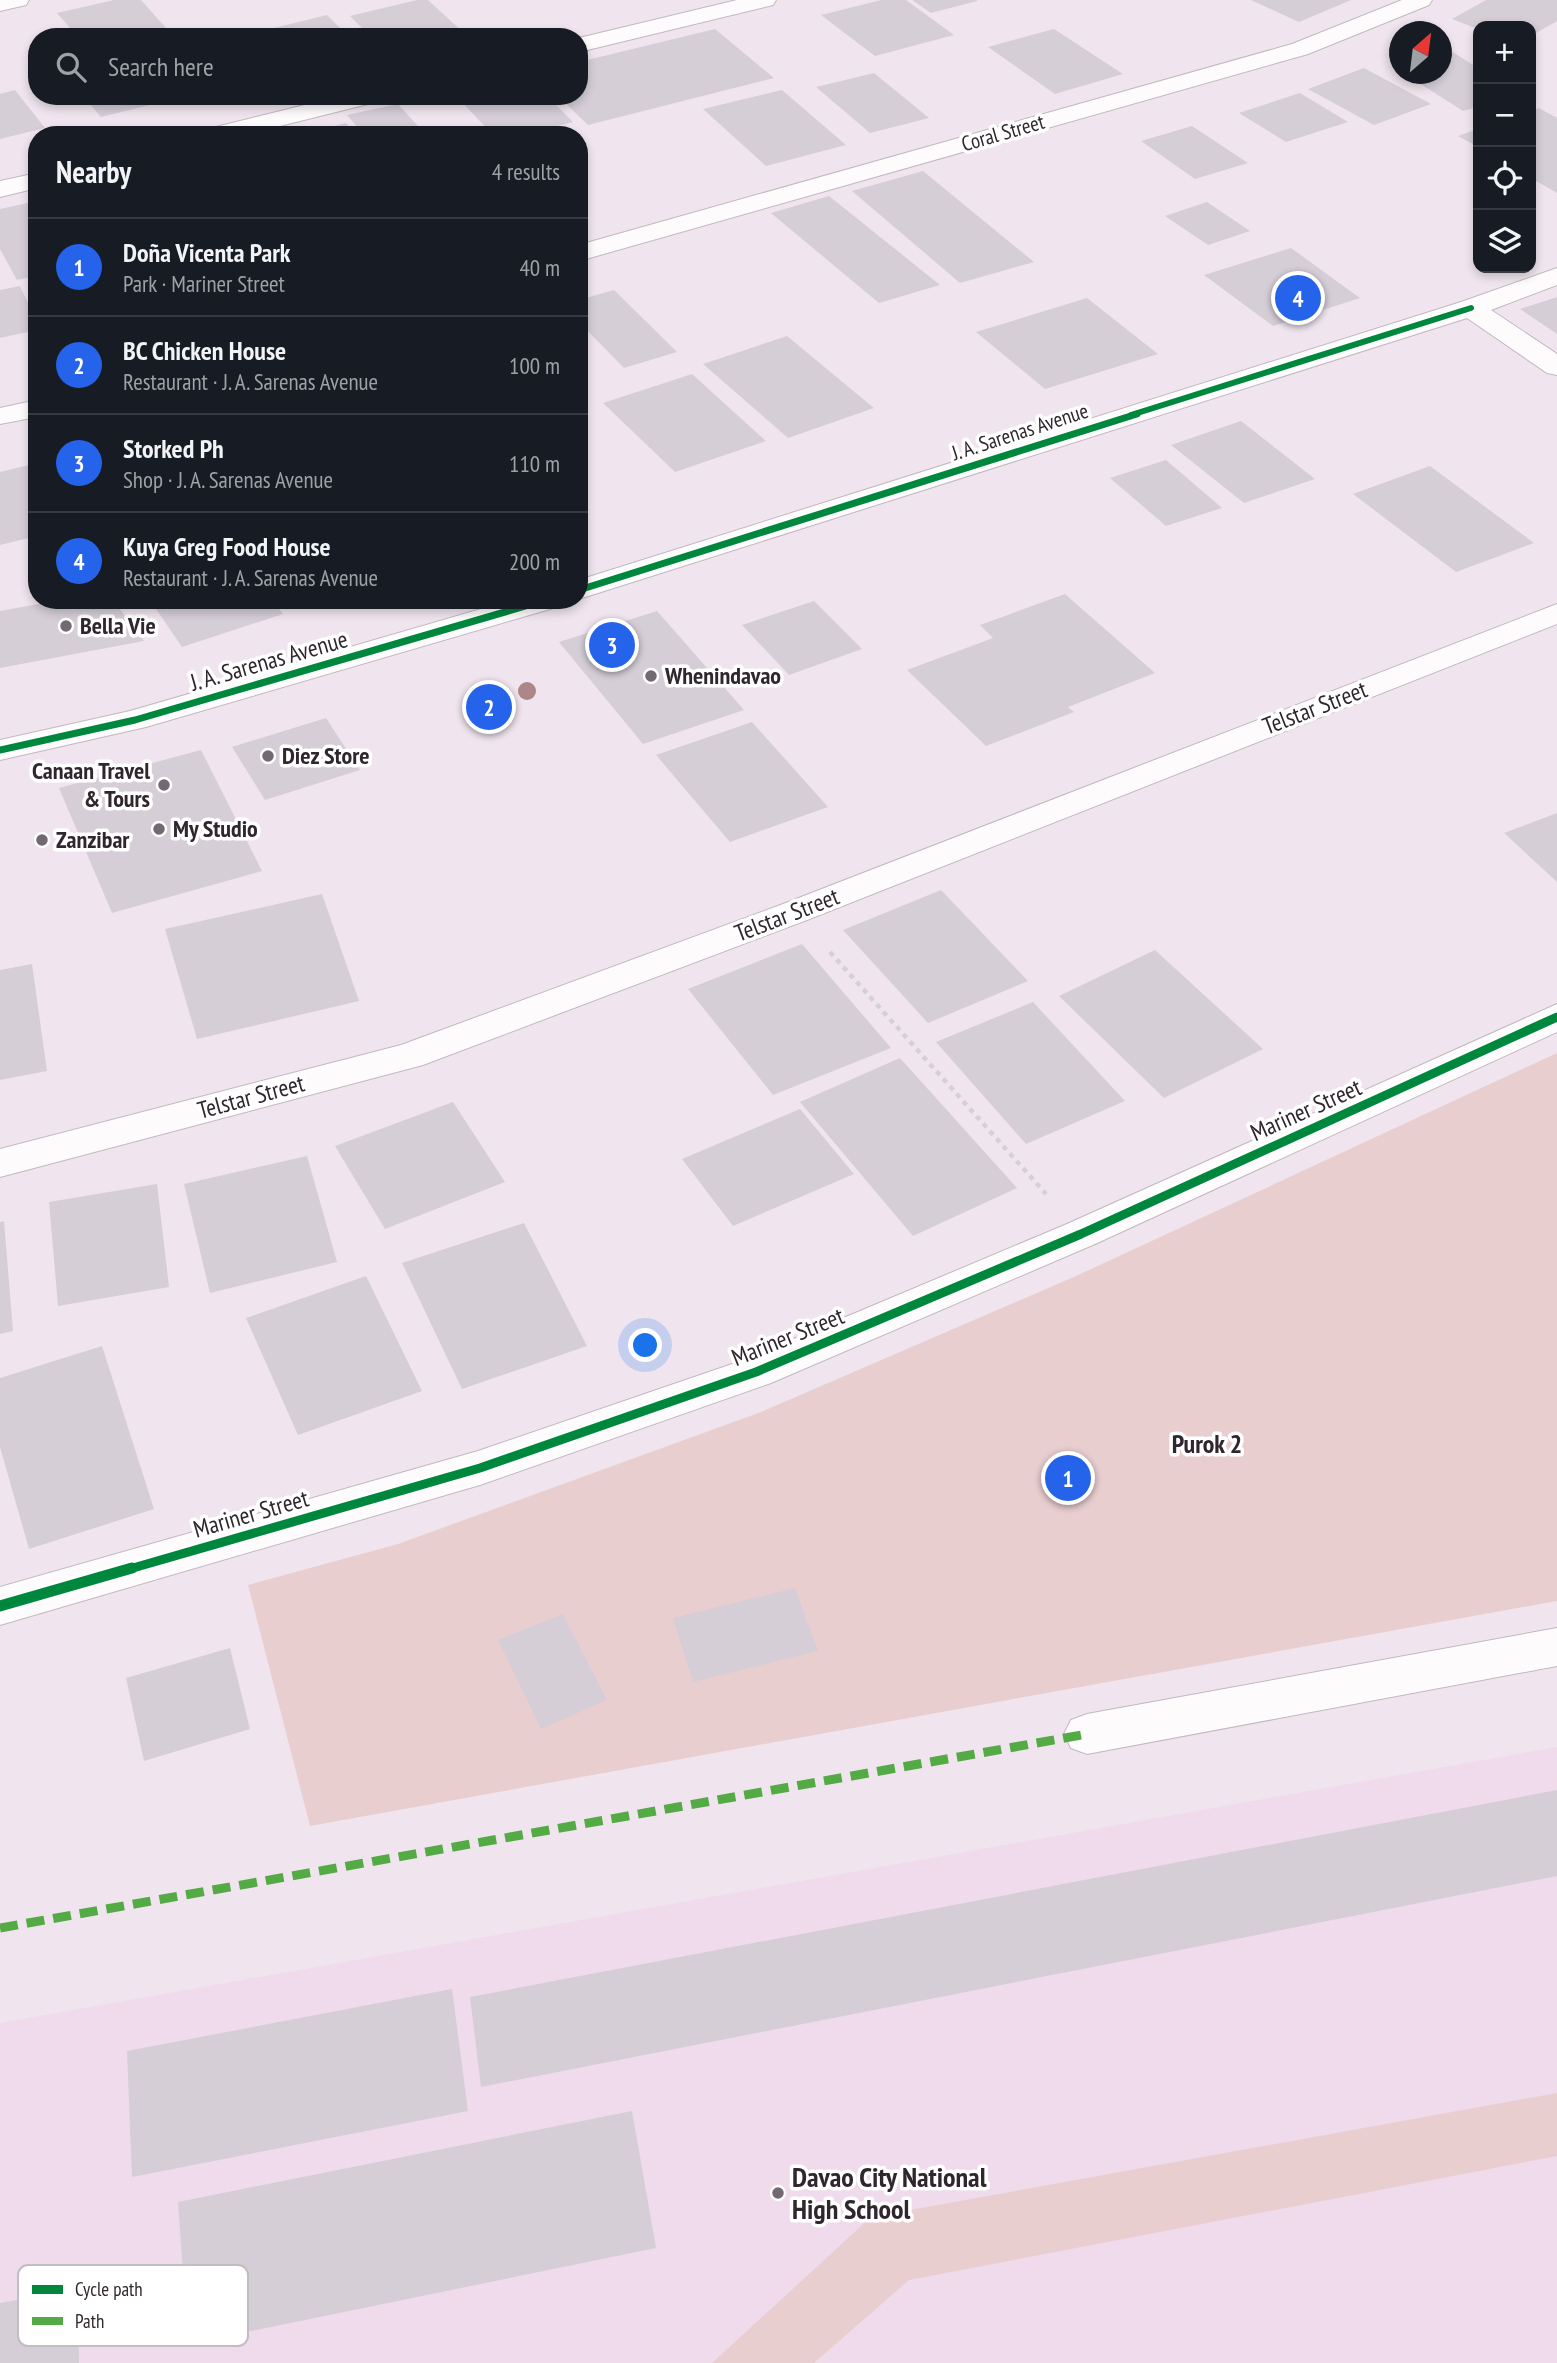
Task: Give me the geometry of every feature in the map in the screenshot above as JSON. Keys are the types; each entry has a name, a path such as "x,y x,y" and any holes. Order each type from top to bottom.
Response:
{"street":[{"path":"0,4 18,0"},
{"path":"588,43 765,0"},
{"name":"Coral Street","path":"588,250 1300,49 1421,0"},
{"path":"249,126 334,105"},
{"path":"0,189 28,182"},
{"name":"J. A. Sarenas Avenue","path":"588,587 1471,308 1557,276"},
{"path":"1471,308 1557,368"},
{"path":"0,416 28,410"},
{"name":"J. A. Sarenas Avenue","path":"0,750 135,720 514,609"},
{"name":"Telstar Street","path":"0,1163 410,1056 795,912 1557,613"},
{"name":"Mariner Street","path":"0,1606 481,1468 756,1372 1081,1234 1557,1017"},
{"path":"1087,1734 1557,1647"}],"path":[{"path":"795,912 1081,1234"}],"shaded area":[{"path":"1557,1053 1557,1601 310,1826 248,1585 398,1544 761,1412 1076,1276"},
{"name":"Davao City National High School","path":"1557,1747 1557,2363 0,2363 0,2023"},
{"path":"1557,2093 1557,2156 909,2280 814,2363 712,2363 871,2217"}],"building":[{"path":"114,0 141,0 166,28 70,28 57,13"},
{"path":"417,0 428,0 458,28 362,28 350,16"},
{"path":"881,0 906,0 954,35 875,56 821,15"},
{"path":"912,0 977,0 977,1 931,13"},
{"path":"1251,0 1351,0 1299,22"},
{"path":"1486,0 1557,0 1557,21 1536,33 1536,21 1473,21 1473,27 1452,19"},
{"path":"327,15 340,28 274,28"},
{"path":"715,29 774,78 588,125 567,105 588,105 588,60"},
{"path":"1054,29 1123,74 1055,94 988,47"},
{"path":"1452,52 1473,65 1473,108 1463,111 1421,84 1452,84"},
{"path":"1364,68 1389,81 1389,84 1431,104 1374,125 1308,89"},
{"path":"874,73 929,118 870,133 816,87"},
{"path":"15,90 43,126 28,126 28,132 0,139 0,94"},
{"path":"782,90 846,145 766,166 703,109"},
{"path":"1300,93 1348,122 1286,142 1239,113"},
{"path":"91,105 150,105 101,117"},
{"path":"399,105 418,126 356,126 347,115"},
{"path":"465,105 556,105 573,122 557,126 484,126"},
{"path":"1539,108 1557,118 1557,193 1536,181 1536,109"},
{"path":"1192,126 1248,163 1195,179 1141,141"},
{"path":"1473,131 1473,144 1458,136"},
{"path":"923,171 1034,262 960,283 852,191"},
{"path":"829,196 940,285 879,303 771,213"},
{"path":"1207,202 1250,231 1208,245 1165,216"},
{"path":"28,203 28,278 17,280 0,249 0,209"},
{"path":"1291,248 1360,298 1273,326 1204,275"},
{"path":"20,286 28,303 28,332 0,338 0,290"},
{"path":"614,290 677,352 624,368 588,331 588,297"},
{"path":"1557,297 1557,334 1520,309"},
{"path":"1087,298 1158,354 1045,389 976,332"},
{"path":"787,336 874,408 788,438 703,364"},
{"path":"692,374 766,441 675,472 603,403"},
{"path":"1241,421 1315,479 1244,503 1171,445"},
{"path":"1166,460 1222,508 1166,526 1110,478"},
{"path":"28,465 28,538 0,545 0,472"},
{"path":"1430,466 1534,543 1456,572 1353,494"},
{"path":"1065,594 1155,673 1068,707 1074,712 986,746 907,670 993,638 980,625"},
{"path":"814,601 862,649 789,675 742,625"},
{"name":"Bella Vie","path":"28,606 28,609 120,609 144,641 0,668 0,611"},
{"path":"156,609 279,609 283,614 182,647"},
{"name":"Whenindavao","path":"657,611 744,710 643,744 559,642"},
{"path":"326,718 360,770 265,800 232,747"},
{"path":"752,722 828,807 730,842 656,755"},
{"name":"My Studio","path":"201,750 262,871 112,913 59,788"},
{"path":"1557,813 1557,882 1504,833"},
{"path":"941,890 1028,981 928,1023 843,930"},
{"path":"322,894 359,1001 197,1039 165,929"},
{"path":"802,944 891,1048 773,1095 688,989"},
{"path":"1155,950 1263,1049 1164,1098 1059,996"},
{"path":"32,964 47,1071 0,1080 0,970"},
{"path":"1033,1002 1125,1101 1026,1144 936,1042"},
{"path":"900,1058 1017,1188 913,1236 800,1102"},
{"path":"453,1102 505,1182 385,1229 335,1146"},
{"path":"800,1109 854,1174 733,1226 682,1159"},
{"path":"307,1156 337,1262 210,1293 184,1184"},
{"path":"157,1184 169,1287 58,1306 49,1202"},
{"path":"4,1221 13,1331 0,1334 0,1222"},
{"path":"524,1223 587,1346 462,1389 402,1263"},
{"path":"366,1276 422,1391 298,1435 246,1318"},
{"path":"102,1346 154,1509 29,1549 0,1447 0,1378"},
{"path":"795,1588 818,1651 693,1682 673,1618"},
{"path":"563,1614 607,1700 541,1729 498,1640"},
{"path":"230,1648 250,1729 144,1761 126,1678"},
{"path":"1557,1790 1557,1876 481,2087 470,1997"},
{"path":"452,1989 468,2111 132,2177 127,2051"},
{"path":"632,2111 656,2248 248,2332 248,2265 182,2265 178,2202"},
{"path":"18,2300 18,2346 79,2346 79,2363 0,2363 0,2303"}],"marked path":[{"path":"0,1928 1087,1734"}],"cycle path":[{"path":"588,587 1471,308"},
{"path":"0,750 135,720 515,609"},
{"path":"0,1606 480,1468 756,1372 1081,1234 1557,1017"}],"place":[{"name":"Kuya Greg Food House","path":"1298,298"},
{"name":"Bella Vie","path":"66,626"},
{"name":"Storked Ph","path":"612,645"},
{"name":"Whenindavao","path":"651,676"},
{"name":"BC Chicken House","path":"489,707"},
{"name":"Diez Store","path":"268,756"},
{"name":"Canaan Travel & Tours","path":"164,785"},
{"name":"My Studio","path":"159,829"},
{"name":"Zanzibar","path":"42,840"},
{"name":"Doña Vicenta Park","path":"1068,1478"},
{"name":"Davao City National High School","path":"778,2193"}],"district":[{"name":"Purok 2","path":"1207,1444"}]}
